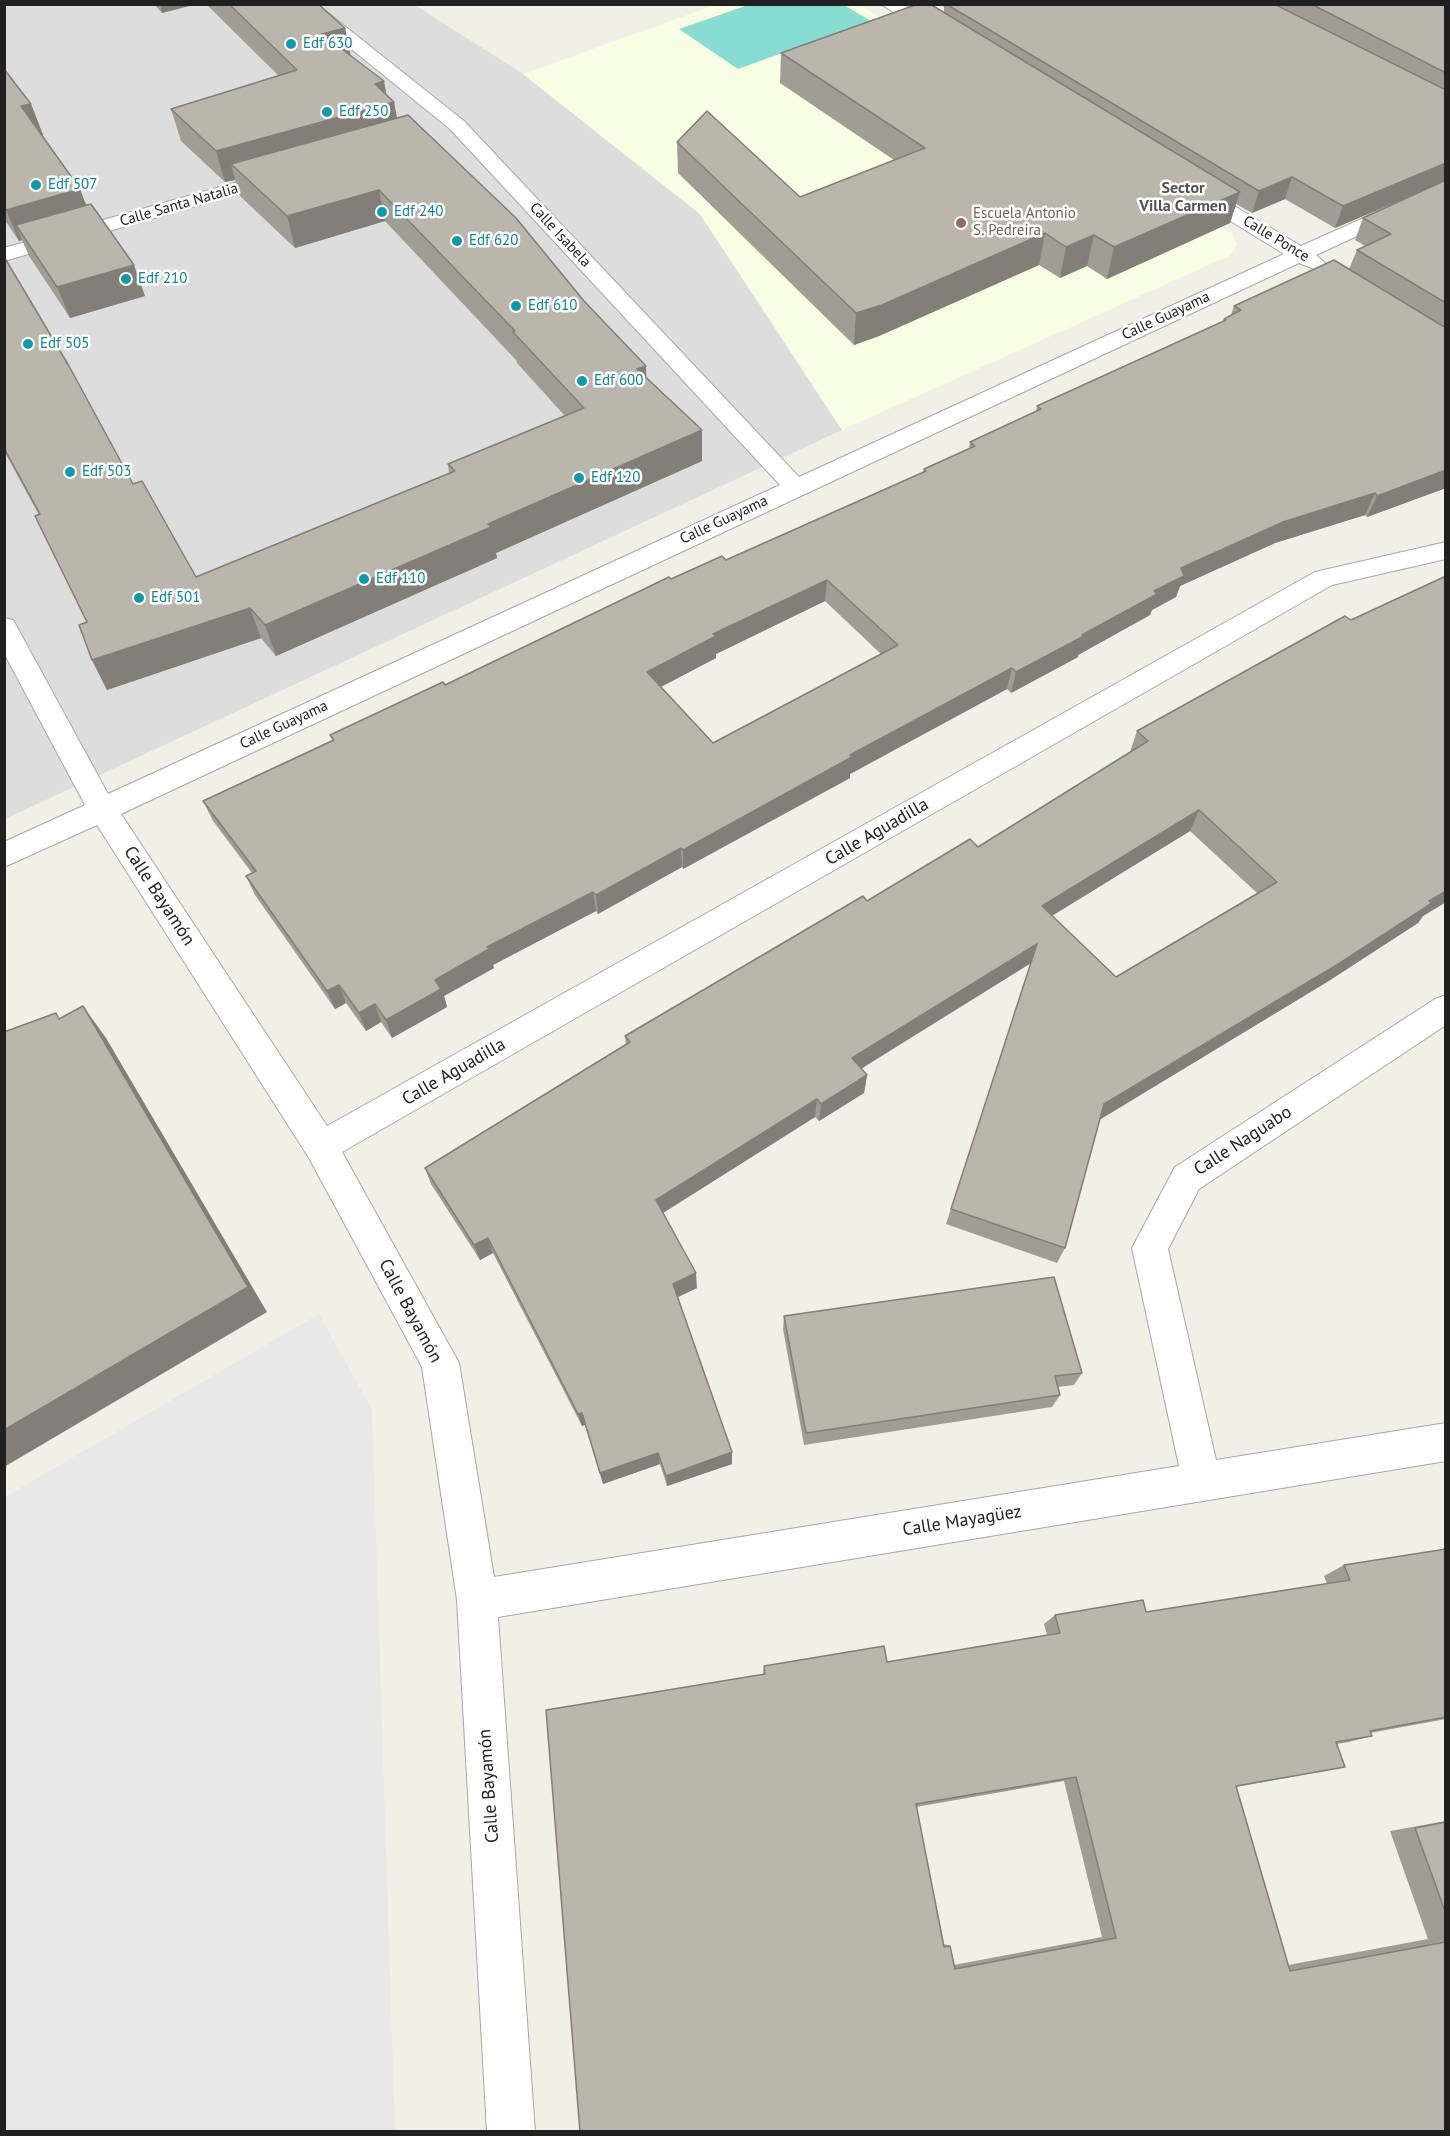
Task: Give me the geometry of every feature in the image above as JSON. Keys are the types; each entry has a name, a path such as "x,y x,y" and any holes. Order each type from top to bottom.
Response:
{"street":[{"name":"Calle Isabela","path":"305,4 457,125 795,487"},
{"path":"890,4 962,48"},
{"path":"434,132 457,125"},
{"name":"Calle Santa Natalia","path":"4,255 299,171"},
{"name":"Calle Ponce","path":"1177,179 1329,272"},
{"name":"Calle Guayama","path":"4,855 1446,187"},
{"name":"Calle Aguadilla","path":"321,1147 1324,578 1446,550"},
{"name":"Calle Bayamón","path":"4,627 102,809 321,1147 440,1363 477,1600 511,2132"},
{"name":"Calle Naguabo","path":"1202,1482 1150,1248 1188,1178 1446,1008"},
{"name":"Calle Mayagüez","path":"477,1600 1446,1442"}],"shaded area":[{"path":"751,4 844,5 871,21 738,69 679,29"},
{"path":"4,5 415,5 523,74 700,214 842,430 5,819"},
{"name":"Escuela Antonio S. Pedreira","path":"715,5 860,5 1232,233 1237,245 1231,255 842,430 700,214 523,74"},
{"path":"319,1314 372,1410 395,2131 5,2131 5,1497"}],"building":[{"path":"229,4 318,4 345,28 322,34 384,81 375,84 394,102 216,151 171,109 297,70"},
{"path":"918,4 930,4 1240,192 1114,247 1094,235 1066,247 1045,233 882,305 856,313 677,142 707,111 800,197 925,148 781,53"},
{"path":"946,4 1274,4 1446,90 1446,163 1343,206 1292,177 1259,191"},
{"path":"1311,4 1446,4 1446,73"},
{"path":"4,69 31,104 21,106 80,189 6,210 4,208"},
{"path":"408,115 516,218 584,301 646,366 637,369 702,430 488,524 491,527 265,625 250,608 92,660 79,625 87,622 35,516 40,514 4,448 4,260 69,366 133,484 142,481 196,577 455,471 448,464 584,408 513,332 515,331 379,190 287,216 231,164"},
{"path":"1446,180 1446,303 1357,250 1391,234 1363,218"},
{"path":"91,204 134,265 57,287 16,225"},
{"path":"1334,260 1446,328 1446,470 1377,496 1375,493 1283,522 1181,568 1184,576 1154,591 1157,594 1082,635 1084,636 1016,672 1012,668 850,755 852,757 683,850 681,848 596,895 593,892 487,947 489,949 435,980 441,989 386,1020 375,1004 359,1013 339,985 327,991 246,876 256,871 203,801 334,740 330,735 443,682 445,685 669,577 671,579 722,556 726,560 926,471 924,469 975,446 970,442 1041,409 1037,406 1226,320 1224,319 1241,310 1234,306","holes":["827,580 898,645 713,743 647,672 716,636 713,634"]},
{"path":"1446,576 1446,891 1429,901 1432,903 1340,963 1104,1104 1065,1248 951,1209 1037,944 852,1058 867,1075 821,1104 817,1099 656,1200 696,1273 673,1284 732,1452 666,1476 658,1453 600,1473 582,1413 578,1414 488,1238 474,1245 425,1168 630,1042 625,1036 863,896 867,901 970,839 978,847 1148,741 1137,731 1345,616 1351,620","holes":["1199,810 1277,882 1116,977 1042,906"]},
{"path":"83,1006 248,1287 4,1430 4,1032 56,1013 59,1019"},
{"path":"1054,1277 1082,1373 1055,1376 1060,1395 806,1433 784,1316"},
{"path":"1446,1549 1446,1717 1370,1731 1372,1736 1336,1742 1345,1767 1236,1786 1290,1971 1446,1942 1446,2132 580,2132 546,1710 765,1674 764,1666 884,1646 887,1662 1060,1633 1055,1615 1143,1600 1146,1612 1350,1580 1344,1565","holes":["1076,1777 1116,1938 955,1969 950,1946 944,1947 916,1804"]},
{"path":"1446,1822 1446,1914 1415,1828"}],"place":[{"name":"Edf 630","path":"291,44"},
{"name":"Edf 250","path":"327,112"},
{"name":"Edf 507","path":"36,185"},
{"name":"Edf 240","path":"382,212"},
{"name":"Escuela Antonio S. Pedreira","path":"961,223"},
{"name":"Edf 620","path":"457,241"},
{"name":"Edf 210","path":"126,279"},
{"name":"Edf 610","path":"516,306"},
{"name":"Edf 505","path":"28,344"},
{"name":"Edf 600","path":"582,381"},
{"name":"Edf 503","path":"70,472"},
{"name":"Edf 120","path":"579,478"},
{"name":"Edf 110","path":"364,579"},
{"name":"Edf 501","path":"139,598"}],"district":[{"name":"Sector Villa Carmen","path":"1183,197"}]}
